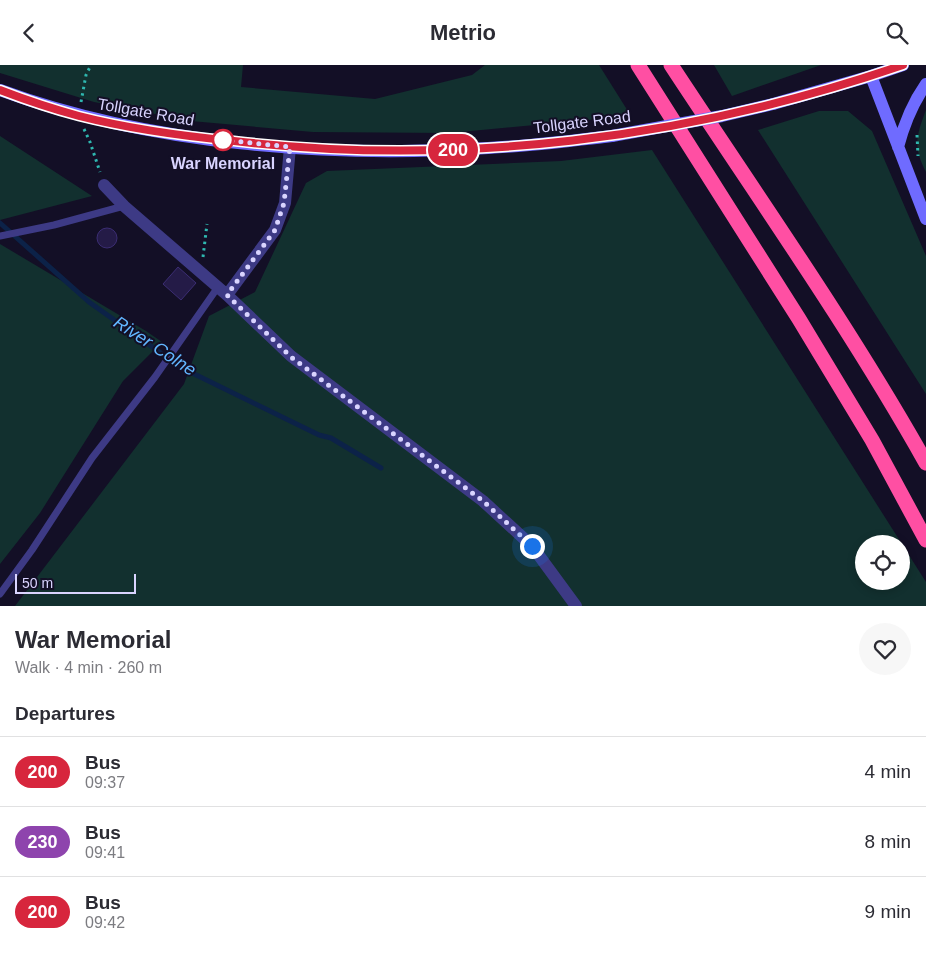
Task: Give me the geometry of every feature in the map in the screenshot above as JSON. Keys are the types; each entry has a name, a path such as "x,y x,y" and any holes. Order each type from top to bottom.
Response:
{"highway":[{"path":"638,65 799,319 872,440 926,540"},
{"path":"671,65 829,304 900,416 926,463"}],"street":[{"name":"Tollgate Road","path":"0,90 78,116 115,124 200,137 290,147 424,151 488,148 612,136 684,124 773,104 872,76 903,65"},
{"path":"872,76 926,219"},
{"path":"898,147 905,123 926,84"},
{"path":"223,291 275,230 284,203 290,147"},
{"path":"104,185 124,206 223,291 291,357 483,501 532,546 576,606"}],"lane":[{"path":"0,236 54,225 124,206"},
{"path":"0,594 32,550 92,458 155,377 175,347 223,291"}],"path":[{"path":"91,65 86,75 78,116 90,142 104,185"},
{"path":"917,133 918,156 921,164"},
{"path":"202,272 206,224"}],"green space":[{"path":"0,65 243,65 241,87 375,99 472,75 485,65 599,65 631,116 450,133 313,132 191,121 94,102 0,73"},
{"path":"714,65 821,65 732,96"},
{"path":"926,110 926,172 919,155 917,141"},
{"path":"819,111 848,111 872,131 926,256 926,394 758,130"},
{"path":"0,136 92,196 0,220"},
{"path":"652,150 896,535 855,535 855,590 910,590 910,557 926,582 926,606 15,606 184,384 209,316 255,292 306,183 327,171 561,161"},
{"path":"0,244 162,342 123,381 40,513 0,564"}],"building":[{"path":"103,228 111,228 117,234 117,242 111,248 103,248 97,242 97,234"},
{"path":"178,267 196,283 181,300 163,284"}],"waterway":[{"name":"River Colne","path":"0,223 89,302 182,368 319,435 331,438 381,468"}],"bus line":[{"name":"200","path":"0,90 78,116 115,124 200,137 290,147 424,151 551,143 666,127 773,104 872,76 903,65"}],"place":[{"name":"War Memorial","path":"223,140"}],"route":[{"path":"223,140 290,147 284,203 275,230 227,295 291,357 483,501 532,546"}]}
